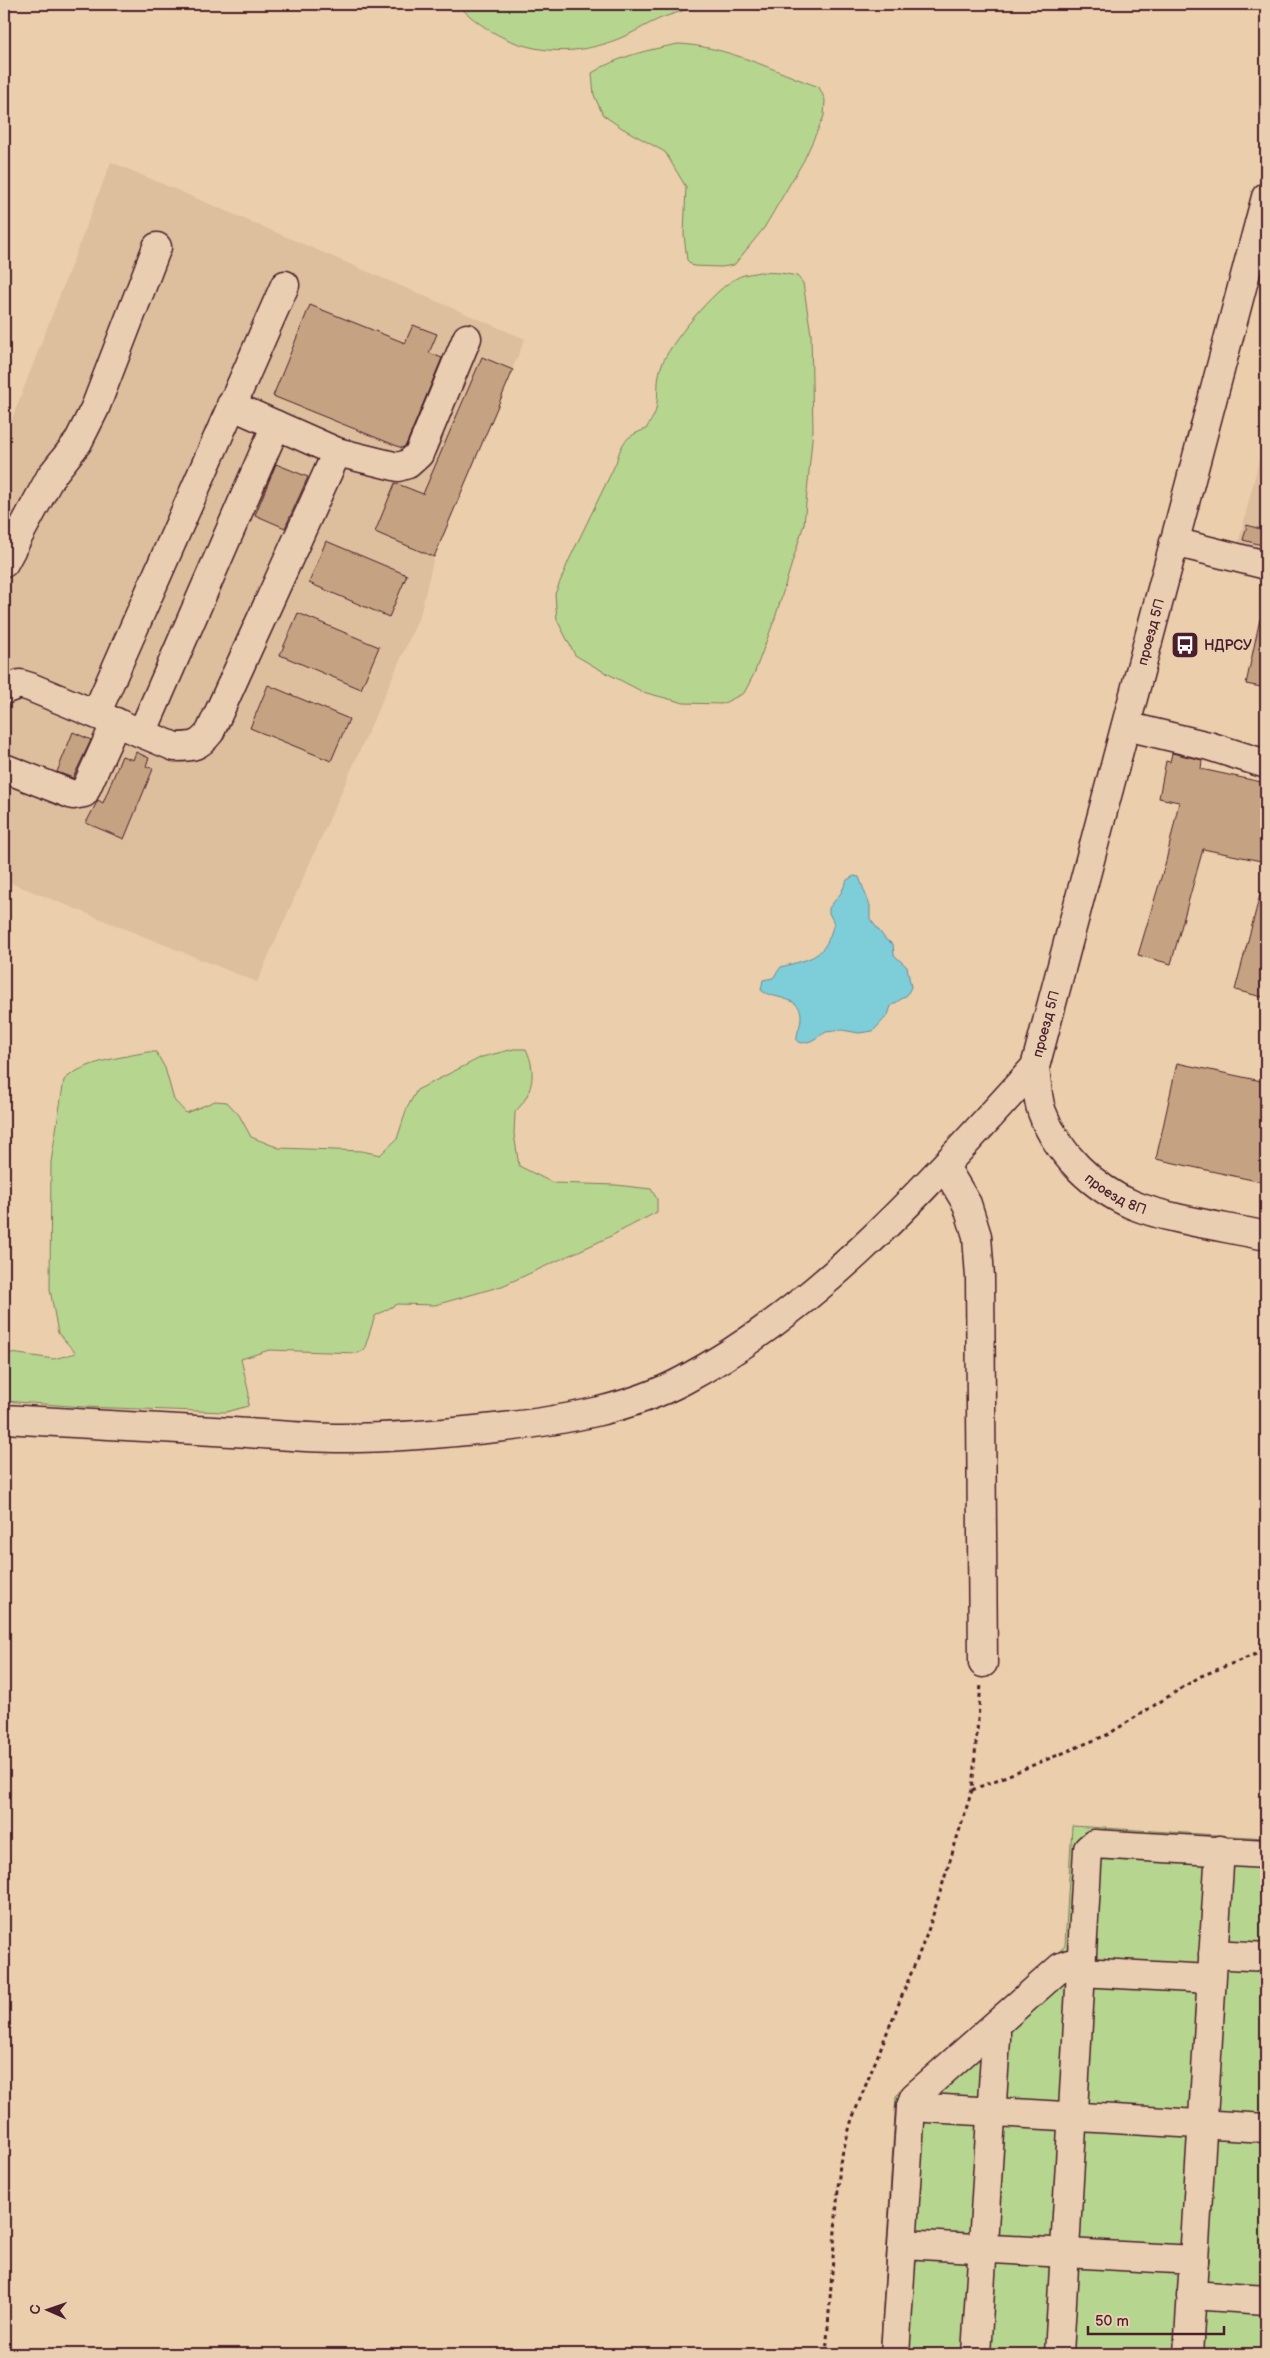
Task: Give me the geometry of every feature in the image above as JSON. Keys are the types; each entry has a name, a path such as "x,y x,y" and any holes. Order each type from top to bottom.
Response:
{"street":[{"name":"проезд 5П","path":"1035,1067 1266,200"},
{"path":"4,564 50,476 78,442 95,408 157,247"},
{"path":"4,768 73,795 84,793 106,718 231,405 286,284"},
{"path":"231,405 337,452 398,467 408,464 419,454 467,338"},
{"path":"142,733 276,425"},
{"path":"4,690 20,684 176,747 190,747 202,743 210,732 337,452"},
{"path":"1174,542 1266,564"},
{"path":"1126,726 1208,746 1266,764"},
{"path":"4,1419 341,1438 456,1432 554,1421 630,1402 683,1381 741,1345 806,1298 870,1242 944,1166 1035,1067"},
{"name":"проезд 8П","path":"1035,1067 1041,1111 1054,1138 1074,1163 1099,1186 1133,1205 1169,1215 1266,1236"},
{"path":"944,1166 967,1204 976,1236 979,1269 983,1663"},
{"path":"1059,2354 1081,1968 1090,1845 1220,1850 1266,1854"},
{"path":"1188,2354 1220,1850"},
{"path":"895,2354 911,2107 914,2097 1061,1967 1069,1964 1081,1968 1212,1966 1266,1957"},
{"path":"976,2354 996,2039 996,2033 992,2029"},
{"path":"911,2107 1266,2128"},
{"path":"903,2244 1194,2260"},
{"path":"1191,2295 1266,2300"}],"path":[{"path":"972,1790 1107,1735 1201,1676 1266,1650"},
{"path":"826,2354 840,2162 852,2118 927,1934 972,1790 983,1663"}],"shaded area":[{"path":"111,162 525,339 434,557 420,615 257,982 4,880 4,440"},
{"path":"1266,444 1266,555 1237,549 1262,448"}],"green space":[{"path":"457,4 719,4 696,7 673,14 654,21 623,37 596,46 574,50 553,50 532,47 492,32"},
{"path":"678,44 714,49 768,67 819,87 825,100 824,116 804,160 764,228 734,265 721,267 693,266 687,260 684,235 686,187 665,152 603,115 594,95 592,73 623,58"},
{"path":"759,272 797,276 803,283 811,334 813,429 804,524 775,618 754,674 744,693 722,704 684,703 643,692 575,655 557,620 555,594 569,560 616,463 620,450 625,441 646,429 654,414 657,404 659,372 665,357 693,318 717,293 737,278"},
{"path":"514,1049 526,1049 532,1074 526,1098 515,1112 514,1134 519,1166 553,1183 616,1185 651,1189 657,1199 657,1212 605,1239 502,1286 435,1305 397,1304 375,1316 364,1350 358,1353 269,1350 241,1359 249,1394 248,1406 226,1412 84,1407 4,1401 4,1352 54,1359 76,1353 58,1333 50,1289 51,1162 64,1080 72,1074 82,1068 103,1061 147,1052 156,1052 165,1068 174,1100 186,1113 215,1101 227,1102 239,1115 251,1137 279,1148 362,1151 380,1155 397,1139 407,1108 417,1090 482,1057"},
{"path":"1072,1826 1266,1838 1266,2354 880,2354 896,2096 1065,1946"}],"water":[{"path":"854,876 859,877 870,906 870,919 886,940 893,944 894,955 907,967 911,987 907,995 891,1006 888,1015 873,1031 859,1033 842,1030 826,1032 811,1041 802,1043 797,1041 801,1018 797,1005 761,990 763,980 773,978 781,967 809,959 821,950 826,944 834,923 829,913 829,908 841,893 847,880"}],"building":[{"path":"310,305 405,343 413,325 437,334 429,353 442,358 406,445 402,448 273,396"},
{"path":"482,357 513,370 434,557 375,532 395,483 423,494"},
{"path":"276,464 308,477 285,528 255,515"},
{"path":"1247,525 1266,531 1266,546 1243,540"},
{"path":"326,541 407,575 389,617 309,583"},
{"path":"298,613 379,647 361,689 280,655"},
{"path":"1260,619 1266,620 1266,688 1246,684"},
{"path":"268,685 349,719 331,761 250,728"},
{"path":"73,732 91,740 73,778 57,772"},
{"path":"136,752 149,758 146,766 153,769 124,839 86,823 98,800 103,803 122,756 133,760"},
{"path":"1172,753 1202,760 1201,769 1266,783 1266,836 1261,861 1203,849 1171,964 1138,955 1166,861 1179,802 1159,798 1166,761 1170,762"},
{"path":"1261,891 1266,892 1266,998 1235,990"},
{"path":"1177,1063 1266,1082 1266,1183 1156,1159"}],"place":[{"name":"НДРСУ","path":"1185,645"}]}
